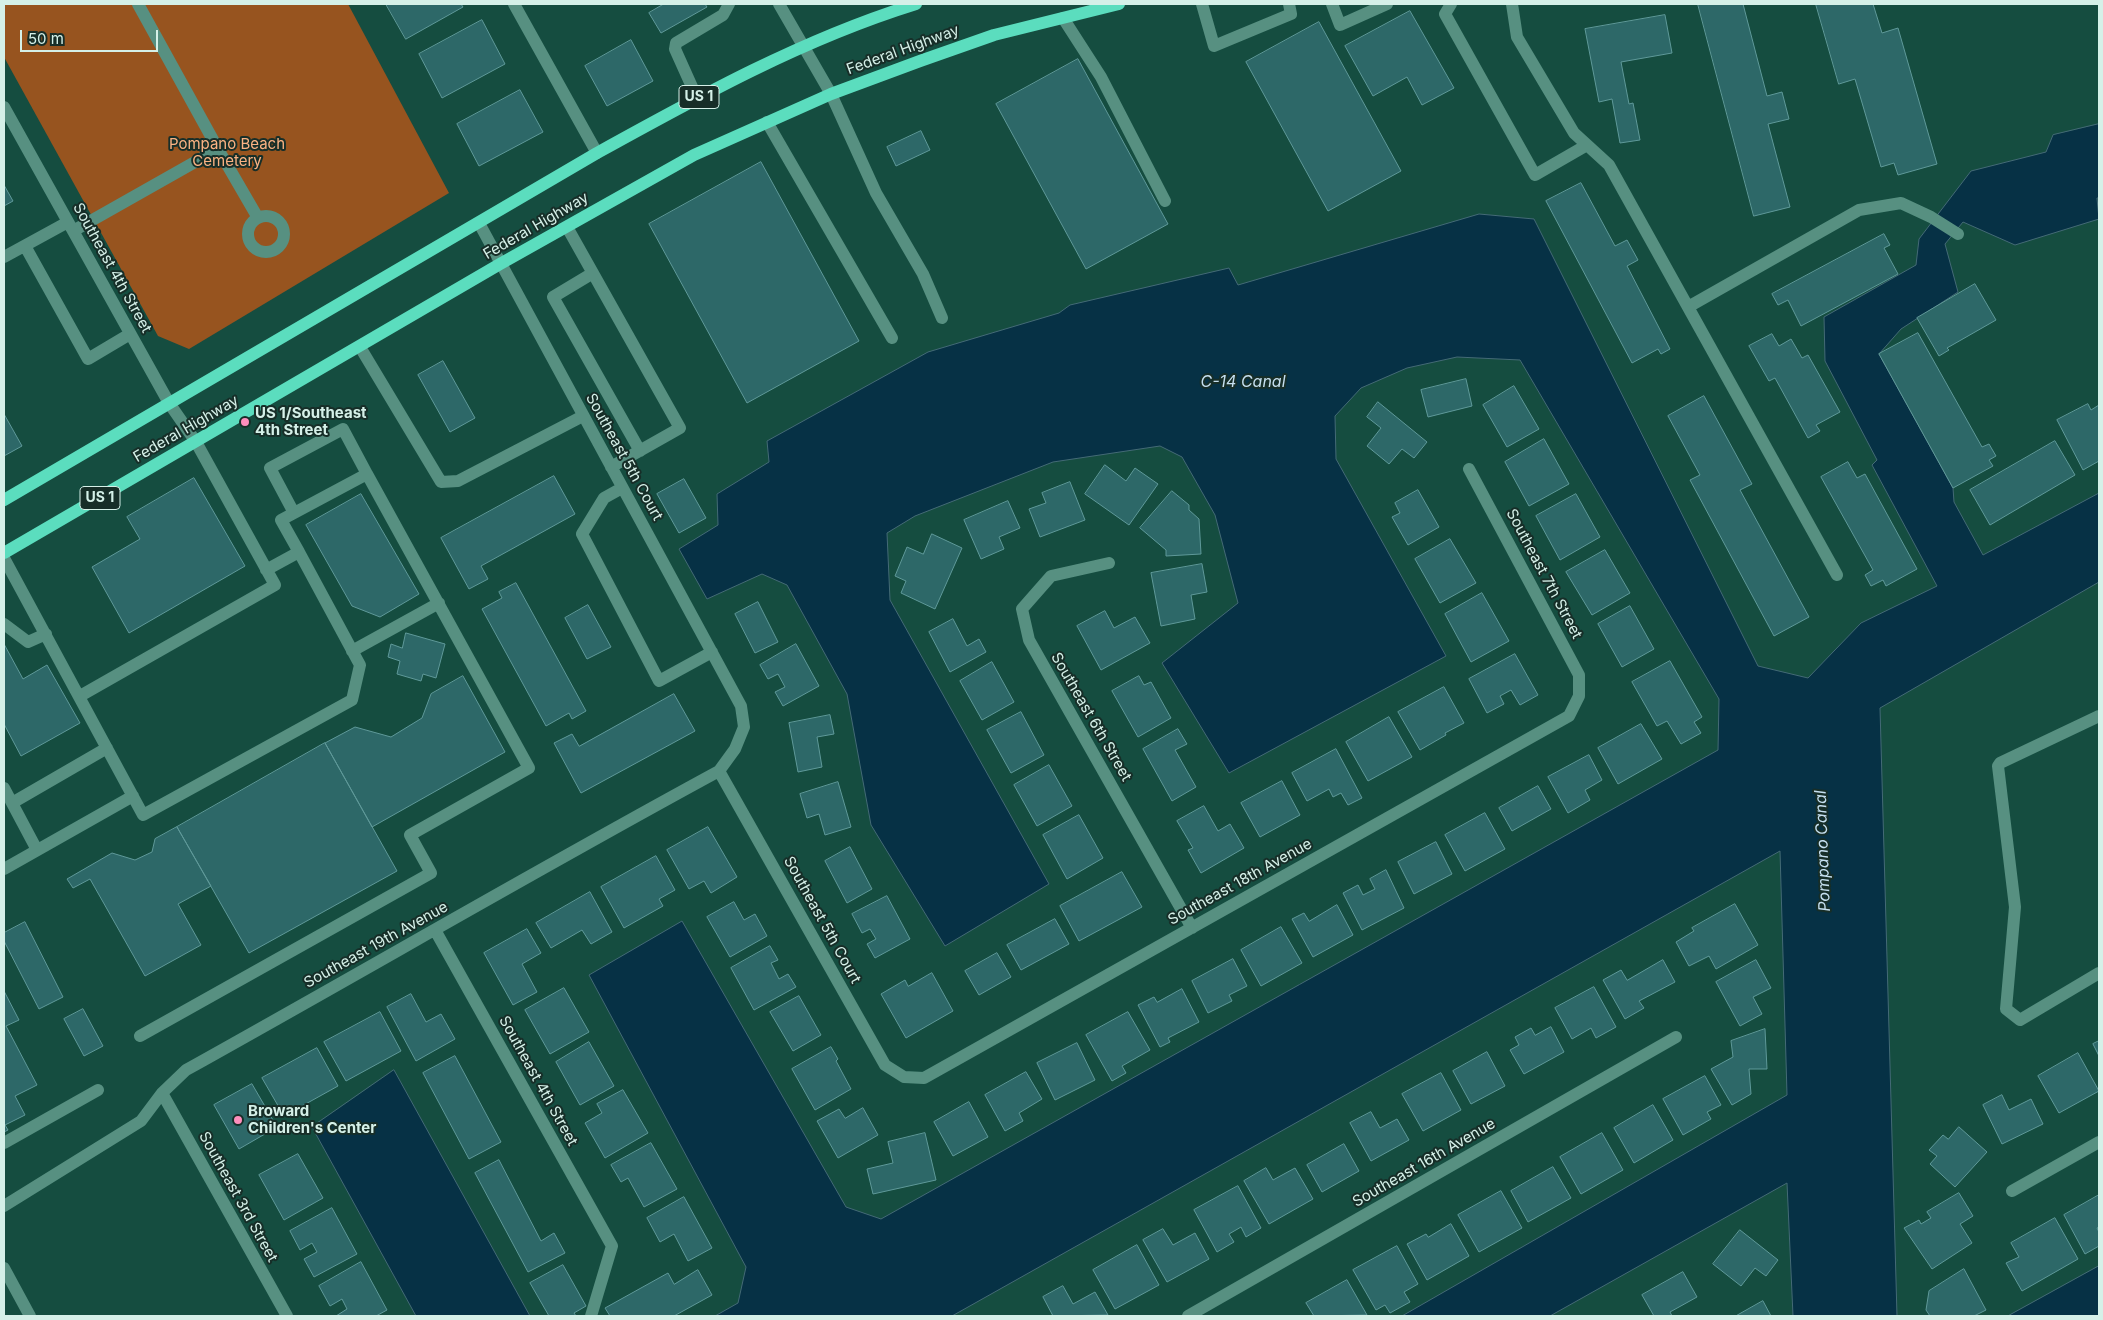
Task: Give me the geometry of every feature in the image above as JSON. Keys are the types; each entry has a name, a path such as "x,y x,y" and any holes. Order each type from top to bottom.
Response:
{"main road":[{"name":"Federal Highway","path":"4,500 597,153 697,98 802,46 916,4"},
{"name":"Federal Highway","path":"4,553 500,264 694,155 831,94 994,35 1119,4"}],"street":[{"path":"138,4 258,218"},
{"path":"514,4 597,153"},
{"path":"697,98 674,49 676,43 723,15 729,4"},
{"path":"779,4 831,94 876,193 922,274 942,318"},
{"path":"1202,4 1214,46 1290,14 1289,4"},
{"path":"1332,4 1340,24 1387,4"},
{"path":"1450,4 1445,14 1535,175 1587,145"},
{"path":"1512,4 1517,37 1574,133 1609,165 1837,575"},
{"path":"1063,18 1101,77 1165,201"},
{"name":"Southeast 4th Street","path":"4,106 168,403 196,442 266,570"},
{"path":"767,122 892,338"},
{"path":"4,257 70,226 218,149"},
{"path":"1688,307 1859,210 1901,203 1931,217 1958,234"},
{"name":"Southeast 5th Court","path":"479,223 741,706"},
{"path":"567,227 680,428 611,467"},
{"path":"25,246 88,359 130,334"},
{"path":"594,273 553,297 640,451"},
{"path":"360,347 441,482 458,482 583,416"},
{"path":"140,1036 431,873 410,835 529,768 342,429 270,468 294,513"},
{"name":"Southeast 7th Street","path":"1469,469 1579,675 1579,696"},
{"path":"4,558 144,815 352,700 360,665 281,520 368,474"},
{"path":"622,488 604,498 582,534 659,681 712,652"},
{"path":"80,696 274,585 266,570 299,552"},
{"name":"Southeast 6th Street","path":"1109,563 1051,576 1022,609 1029,640 1192,928"},
{"path":"352,650 438,603"},
{"path":"4,624 28,642 46,634"},
{"name":"Southeast 18th Avenue","path":"904,1078 924,1078 1569,716 1579,696"},
{"name":"Southeast 19th Avenue","path":"4,1206 141,1121 162,1093 186,1070 436,930 565,855 719,771 735,749 744,727 741,706"},
{"path":"2099,716 2000,763 1998,766 2015,907 2006,1009 2020,1020 2099,973"},
{"path":"12,802 107,748"},
{"name":"Southeast 5th Court","path":"719,771 885,1065 904,1078"},
{"path":"4,788 37,850"},
{"path":"4,869 133,796"},
{"name":"Southeast 4th Street","path":"436,930 612,1246 591,1316"},
{"name":"Southeast 16th Avenue","path":"1188,1316 1676,1037"},
{"path":"4,1143 98,1090"},
{"name":"Southeast 3rd Street","path":"162,1093 287,1316"},
{"path":"2012,1191 2099,1142"},
{"path":"4,1268 30,1316"}],"green space":[{"name":"Pompano Beach Cemetery","path":"4,4 348,4 449,193 189,349 158,336 4,57"}],"water":[{"name":"C-14 Canal","path":"2099,124 2099,198 2097,198 2099,219 2015,245 1963,222 1945,244 1958,292 1901,329 1879,354 1953,488 1954,502 1983,555 2099,493 2099,582 1880,708 1897,1316 1793,1316 1787,1183 1550,1316 1402,1316 1787,1095 1780,851 952,1316 715,1316 738,1303 746,1267 589,975 682,921 846,1207 881,1219 1718,750 1719,699 1520,360 1457,357 1407,368 1361,388 1335,416 1336,459 1446,656 1229,773 1162,663 1238,603 1215,515 1182,457 1160,446 1053,462 915,516 887,533 890,600 1049,884 945,946 871,825 847,694 787,585 762,574 707,599 679,549 718,525 717,494 769,462 767,441 928,352 1059,313 1070,305 1229,268 1238,285 1479,214 1534,219 1758,666 1808,678 1861,623 1937,586 1872,465 1877,460 1825,361 1824,317 1916,265 1919,239 1971,171 2046,152 2053,135"},
{"path":"394,1070 530,1316 416,1316 312,1127"},
{"path":"2099,1266 2099,1316 2008,1316"}],"building":[{"path":"386,4 461,4 463,7 406,39"},
{"path":"664,4 705,4 707,7 661,33 649,13"},
{"path":"1698,4 1743,4 1767,96 1782,92 1789,119 1768,124 1790,207 1754,216"},
{"path":"1816,4 1873,4 1882,33 1898,28 1937,164 1898,175 1894,163 1881,167 1855,79 1839,84"},
{"path":"1410,11 1454,88 1422,105 1407,77 1373,96 1345,46"},
{"path":"1665,15 1672,53 1621,62 1629,104 1633,103 1640,140 1620,143 1612,99 1599,102 1585,29"},
{"path":"482,20 505,64 442,98 419,54"},
{"path":"1319,22 1401,171 1328,211 1246,62"},
{"path":"631,40 653,81 607,106 585,66"},
{"path":"1078,59 1168,224 1086,269 996,104"},
{"path":"520,90 543,132 479,166 457,124"},
{"path":"921,131 930,150 896,166 887,147"},
{"path":"761,162 859,341 747,403 649,224"},
{"path":"1581,183 1615,246 1627,240 1638,260 1627,266 1670,349 1661,354 1658,349 1632,363 1546,201"},
{"path":"4,185 13,201 4,206"},
{"path":"1884,234 1890,245 1884,248 1898,274 1801,326 1788,300 1778,305 1772,294"},
{"path":"1975,284 1996,320 1947,348 1949,350 1939,356 1917,318"},
{"path":"1918,333 1982,447 1989,444 1996,456 1989,460 1993,466 1953,488 1879,354"},
{"path":"1772,334 1779,346 1791,339 1802,358 1808,355 1840,412 1816,425 1820,431 1808,438 1775,378 1769,381 1749,346"},
{"path":"443,361 475,418 450,432 418,375"},
{"path":"1466,379 1472,406 1428,417 1421,390"},
{"path":"1514,386 1539,429 1507,447 1483,405"},
{"path":"1704,396 1752,484 1740,490 1809,617 1774,636 1690,480 1700,475 1668,416"},
{"path":"1378,402 1427,442 1414,458 1402,449 1389,464 1367,446 1381,428 1367,417"},
{"path":"2088,404 2091,410 2099,405 2099,461 2083,470 2057,420"},
{"path":"4,414 22,446 4,456"},
{"path":"1544,439 1569,484 1529,506 1505,462"},
{"path":"2055,441 2075,475 1990,525 1970,490"},
{"path":"1848,462 1857,478 1865,474 1917,569 1886,586 1883,580 1871,586 1865,575 1873,570 1821,477"},
{"path":"1105,465 1126,481 1135,468 1158,484 1129,525 1085,494"},
{"path":"554,476 575,514 481,566 488,579 469,589 441,538"},
{"path":"194,478 245,566 129,633 92,567 140,539 127,517"},
{"path":"684,479 706,518 679,533 657,494"},
{"path":"1070,482 1085,520 1040,537 1029,509 1046,503 1042,493"},
{"path":"1418,490 1439,527 1408,545 1392,517 1400,513 1395,503"},
{"path":"1172,491 1189,505 1189,510 1199,519 1201,554 1166,556 1166,550 1140,528"},
{"path":"361,494 419,594 380,617 352,606 306,525"},
{"path":"1576,494 1600,537 1560,560 1536,516"},
{"path":"1008,501 1020,528 999,537 1004,549 981,559 964,520"},
{"path":"932,534 962,548 935,609 901,593 906,581 895,576 907,547 923,554"},
{"path":"1450,539 1476,583 1440,603 1415,559"},
{"path":"1605,550 1630,593 1592,615 1566,572"},
{"path":"1202,564 1207,592 1191,595 1195,619 1161,626 1151,573"},
{"path":"516,583 586,711 572,719 569,713 546,726 482,609 502,598 499,592"},
{"path":"1482,593 1509,641 1471,662 1445,614"},
{"path":"758,602 778,642 755,653 735,614"},
{"path":"588,605 611,647 587,659 565,618"},
{"path":"1630,606 1654,649 1622,667 1598,624"},
{"path":"1105,611 1114,628 1135,617 1150,643 1101,670 1077,626"},
{"path":"953,619 967,646 979,639 986,652 950,672 929,632"},
{"path":"406,633 445,644 436,678 423,674 421,681 397,674 400,661 388,657 391,644 402,648"},
{"path":"4,644 23,679 47,665 80,723 21,756 4,724"},
{"path":"796,644 819,686 783,706 775,692 785,687 778,674 768,679 760,665"},
{"path":"1515,654 1538,695 1520,705 1511,690 1500,696 1504,704 1487,713 1469,679"},
{"path":"1670,661 1702,717 1694,722 1701,733 1681,744 1667,721 1657,726 1632,682"},
{"path":"992,662 1014,702 982,720 960,681"},
{"path":"463,676 505,752 372,827 325,743 355,727 391,737 422,718 431,694"},
{"path":"1139,676 1144,685 1151,682 1171,718 1138,737 1112,691"},
{"path":"1444,687 1464,723 1420,750 1398,712"},
{"path":"674,694 695,731 581,793 554,743 572,734 579,746"},
{"path":"1021,712 1044,755 1011,773 987,730"},
{"path":"830,715 834,734 817,737 822,767 798,772 789,723"},
{"path":"1389,717 1412,757 1368,781 1346,742"},
{"path":"1641,724 1662,759 1618,784 1598,748"},
{"path":"1178,729 1187,744 1175,750 1196,787 1172,801 1143,749"},
{"path":"325,743 397,871 249,953 177,827"},
{"path":"1336,749 1362,798 1348,805 1341,793 1333,797 1329,789 1307,801 1292,773"},
{"path":"1589,755 1602,780 1585,790 1590,800 1568,813 1548,777"},
{"path":"1049,765 1072,806 1037,826 1014,785"},
{"path":"1282,781 1300,815 1260,837 1241,803"},
{"path":"838,782 851,827 825,835 819,814 807,818 800,794"},
{"path":"1538,786 1551,809 1512,831 1499,808"},
{"path":"1204,806 1218,831 1230,824 1244,848 1201,873 1188,850 1193,848 1177,821"},
{"path":"1485,813 1505,849 1465,871 1445,835"},
{"path":"1079,815 1103,858 1067,879 1043,835"},
{"path":"177,827 211,886 178,904 201,945 145,976 90,879 73,888 67,879 112,853 135,860 152,852 155,839"},
{"path":"708,827 737,877 711,893 704,881 689,889 667,850"},
{"path":"1436,842 1452,874 1414,894 1398,862"},
{"path":"850,847 872,889 847,903 825,861"},
{"path":"656,856 675,890 659,899 663,906 624,928 601,887"},
{"path":"1386,870 1404,908 1362,930 1343,893 1358,885 1363,895 1375,889 1370,879"},
{"path":"1122,872 1142,907 1079,941 1060,906"},
{"path":"590,892 612,932 591,944 582,930 551,948 536,923"},
{"path":"887,896 910,939 875,958 867,944 876,939 870,929 862,933 852,914"},
{"path":"734,902 744,920 755,914 767,936 730,957 707,917"},
{"path":"1735,904 1758,945 1716,969 1709,956 1689,966 1676,942 1694,931 1692,928"},
{"path":"1337,905 1353,935 1313,957 1292,919 1304,913 1309,921"},
{"path":"1055,919 1069,944 1021,970 1007,945"},
{"path":"25,922 63,997 39,1009 4,941 4,933"},
{"path":"1281,927 1302,963 1261,986 1241,950"},
{"path":"527,929 541,953 522,964 537,992 513,1005 484,953"},
{"path":"770,946 778,960 771,963 779,979 788,974 796,987 754,1010 731,968"},
{"path":"997,953 1011,977 979,995 965,971"},
{"path":"1233,959 1247,986 1229,995 1232,1001 1208,1013 1192,981"},
{"path":"1663,960 1675,982 1639,1001 1644,1008 1625,1019 1603,980 1621,970 1627,980"},
{"path":"1756,960 1771,988 1753,997 1762,1014 1740,1026 1716,982"},
{"path":"932,973 953,1011 906,1038 881,994 905,980 908,986"},
{"path":"1594,987 1616,1027 1596,1038 1591,1028 1572,1039 1555,1008"},
{"path":"564,988 589,1032 550,1054 525,1010"},
{"path":"1182,989 1199,1022 1168,1038 1170,1042 1160,1047 1138,1005 1154,997 1157,1002"},
{"path":"4,991 19,1020 6,1026 37,1085 15,1096 25,1115 5,1125 8,1130 4,1132"},
{"path":"411,994 426,1022 441,1014 455,1039 416,1061 387,1007"},
{"path":"799,996 821,1035 793,1051 770,1012"},
{"path":"83,1009 103,1046 84,1056 64,1019"},
{"path":"380,1012 401,1051 346,1081 324,1042"},
{"path":"1128,1012 1150,1050 1122,1066 1126,1073 1112,1081 1086,1035"},
{"path":"1551,1027 1564,1052 1524,1074 1510,1050 1519,1045 1515,1037 1531,1028 1535,1035"},
{"path":"1765,1029 1767,1069 1749,1069 1751,1094 1732,1105 1711,1069 1733,1057 1731,1041"},
{"path":"2099,1041 2099,1056 2093,1044"},
{"path":"589,1042 614,1086 580,1105 556,1062"},
{"path":"1077,1043 1095,1080 1055,1100 1037,1063"},
{"path":"831,1047 838,1059 836,1061 851,1089 815,1110 792,1069"},
{"path":"317,1048 338,1086 284,1116 262,1078"},
{"path":"1487,1052 1505,1086 1471,1104 1453,1071"},
{"path":"2078,1053 2099,1091 2059,1113 2038,1076"},
{"path":"455,1056 501,1142 469,1159 423,1073"},
{"path":"1026,1072 1042,1099 1019,1113 1023,1121 1005,1131 985,1095"},
{"path":"1441,1073 1461,1110 1423,1131 1402,1094"},
{"path":"1705,1076 1721,1105 1707,1112 1711,1119 1683,1135 1663,1099"},
{"path":"252,1084 277,1127 239,1149 214,1105"},
{"path":"623,1090 648,1133 605,1158 585,1123 602,1113 597,1104"},
{"path":"2002,1095 2009,1110 2031,1099 2043,1124 2002,1144 1983,1105"},
{"path":"969,1102 988,1137 953,1156 934,1122"},
{"path":"1653,1105 1673,1140 1634,1163 1614,1128"},
{"path":"863,1108 878,1135 838,1158 817,1121 839,1109 845,1118"},
{"path":"1371,1112 1380,1128 1397,1119 1409,1140 1371,1161 1350,1123"},
{"path":"1959,1127 1987,1152 1955,1187 1930,1164 1937,1156 1929,1150 1943,1135 1948,1139"},
{"path":"925,1133 936,1180 873,1194 867,1169 893,1163 888,1142"},
{"path":"1602,1133 1623,1170 1581,1194 1560,1157"},
{"path":"651,1143 677,1189 644,1207 628,1178 621,1182 611,1165"},
{"path":"1344,1144 1359,1171 1322,1192 1307,1165"},
{"path":"298,1154 323,1198 284,1220 259,1175"},
{"path":"499,1160 541,1241 554,1233 565,1253 528,1272 475,1173"},
{"path":"1553,1167 1571,1198 1528,1222 1511,1191"},
{"path":"1266,1168 1273,1180 1295,1168 1313,1199 1269,1224 1244,1181"},
{"path":"1238,1186 1261,1228 1246,1237 1241,1227 1229,1234 1234,1242 1217,1252 1194,1210"},
{"path":"1501,1191 1522,1228 1479,1252 1458,1215"},
{"path":"1959,1193 1973,1216 1960,1224 1972,1243 1932,1269 1904,1228 1919,1220 1921,1224 1931,1218 1927,1212"},
{"path":"2099,1195 2099,1227 2097,1228 2099,1232 2099,1246 2085,1254 2064,1215"},
{"path":"684,1197 712,1248 688,1261 674,1234 660,1242 647,1218"},
{"path":"332,1208 357,1254 314,1277 304,1259 317,1252 312,1243 300,1250 290,1231"},
{"path":"2055,1218 2078,1259 2022,1291 2006,1263 2019,1257 2011,1243"},
{"path":"1451,1224 1469,1256 1427,1280 1407,1244 1426,1234 1428,1237"},
{"path":"1163,1229 1173,1245 1195,1233 1209,1259 1167,1282 1143,1240"},
{"path":"1740,1230 1778,1260 1766,1276 1755,1268 1741,1286 1713,1264"},
{"path":"1137,1245 1159,1285 1115,1309 1093,1270"},
{"path":"1397,1246 1418,1284 1404,1292 1410,1302 1390,1313 1385,1305 1376,1310 1353,1270"},
{"path":"361,1262 387,1310 376,1316 336,1316 347,1309 342,1299 330,1306 319,1286"},
{"path":"563,1265 586,1306 574,1313 576,1316 549,1316 530,1283"},
{"path":"1964,1269 1986,1310 1974,1316 1930,1316 1926,1310 1929,1291"},
{"path":"698,1270 712,1295 674,1316 610,1316 605,1308 668,1273 674,1284"},
{"path":"1683,1272 1697,1297 1670,1312 1672,1316 1654,1316 1642,1295"},
{"path":"1347,1280 1367,1315 1314,1316 1306,1303"},
{"path":"1063,1286 1073,1304 1095,1292 1108,1315 1053,1316 1043,1297"},
{"path":"1763,1301 1771,1316 1736,1316"}],"place":[{"name":"US 1/Southeast 4th Street","path":"245,422"},
{"name":"Broward Children's Center","path":"238,1120"}],"water label":[{"name":"Pompano Canal","path":"1823,851"}]}
